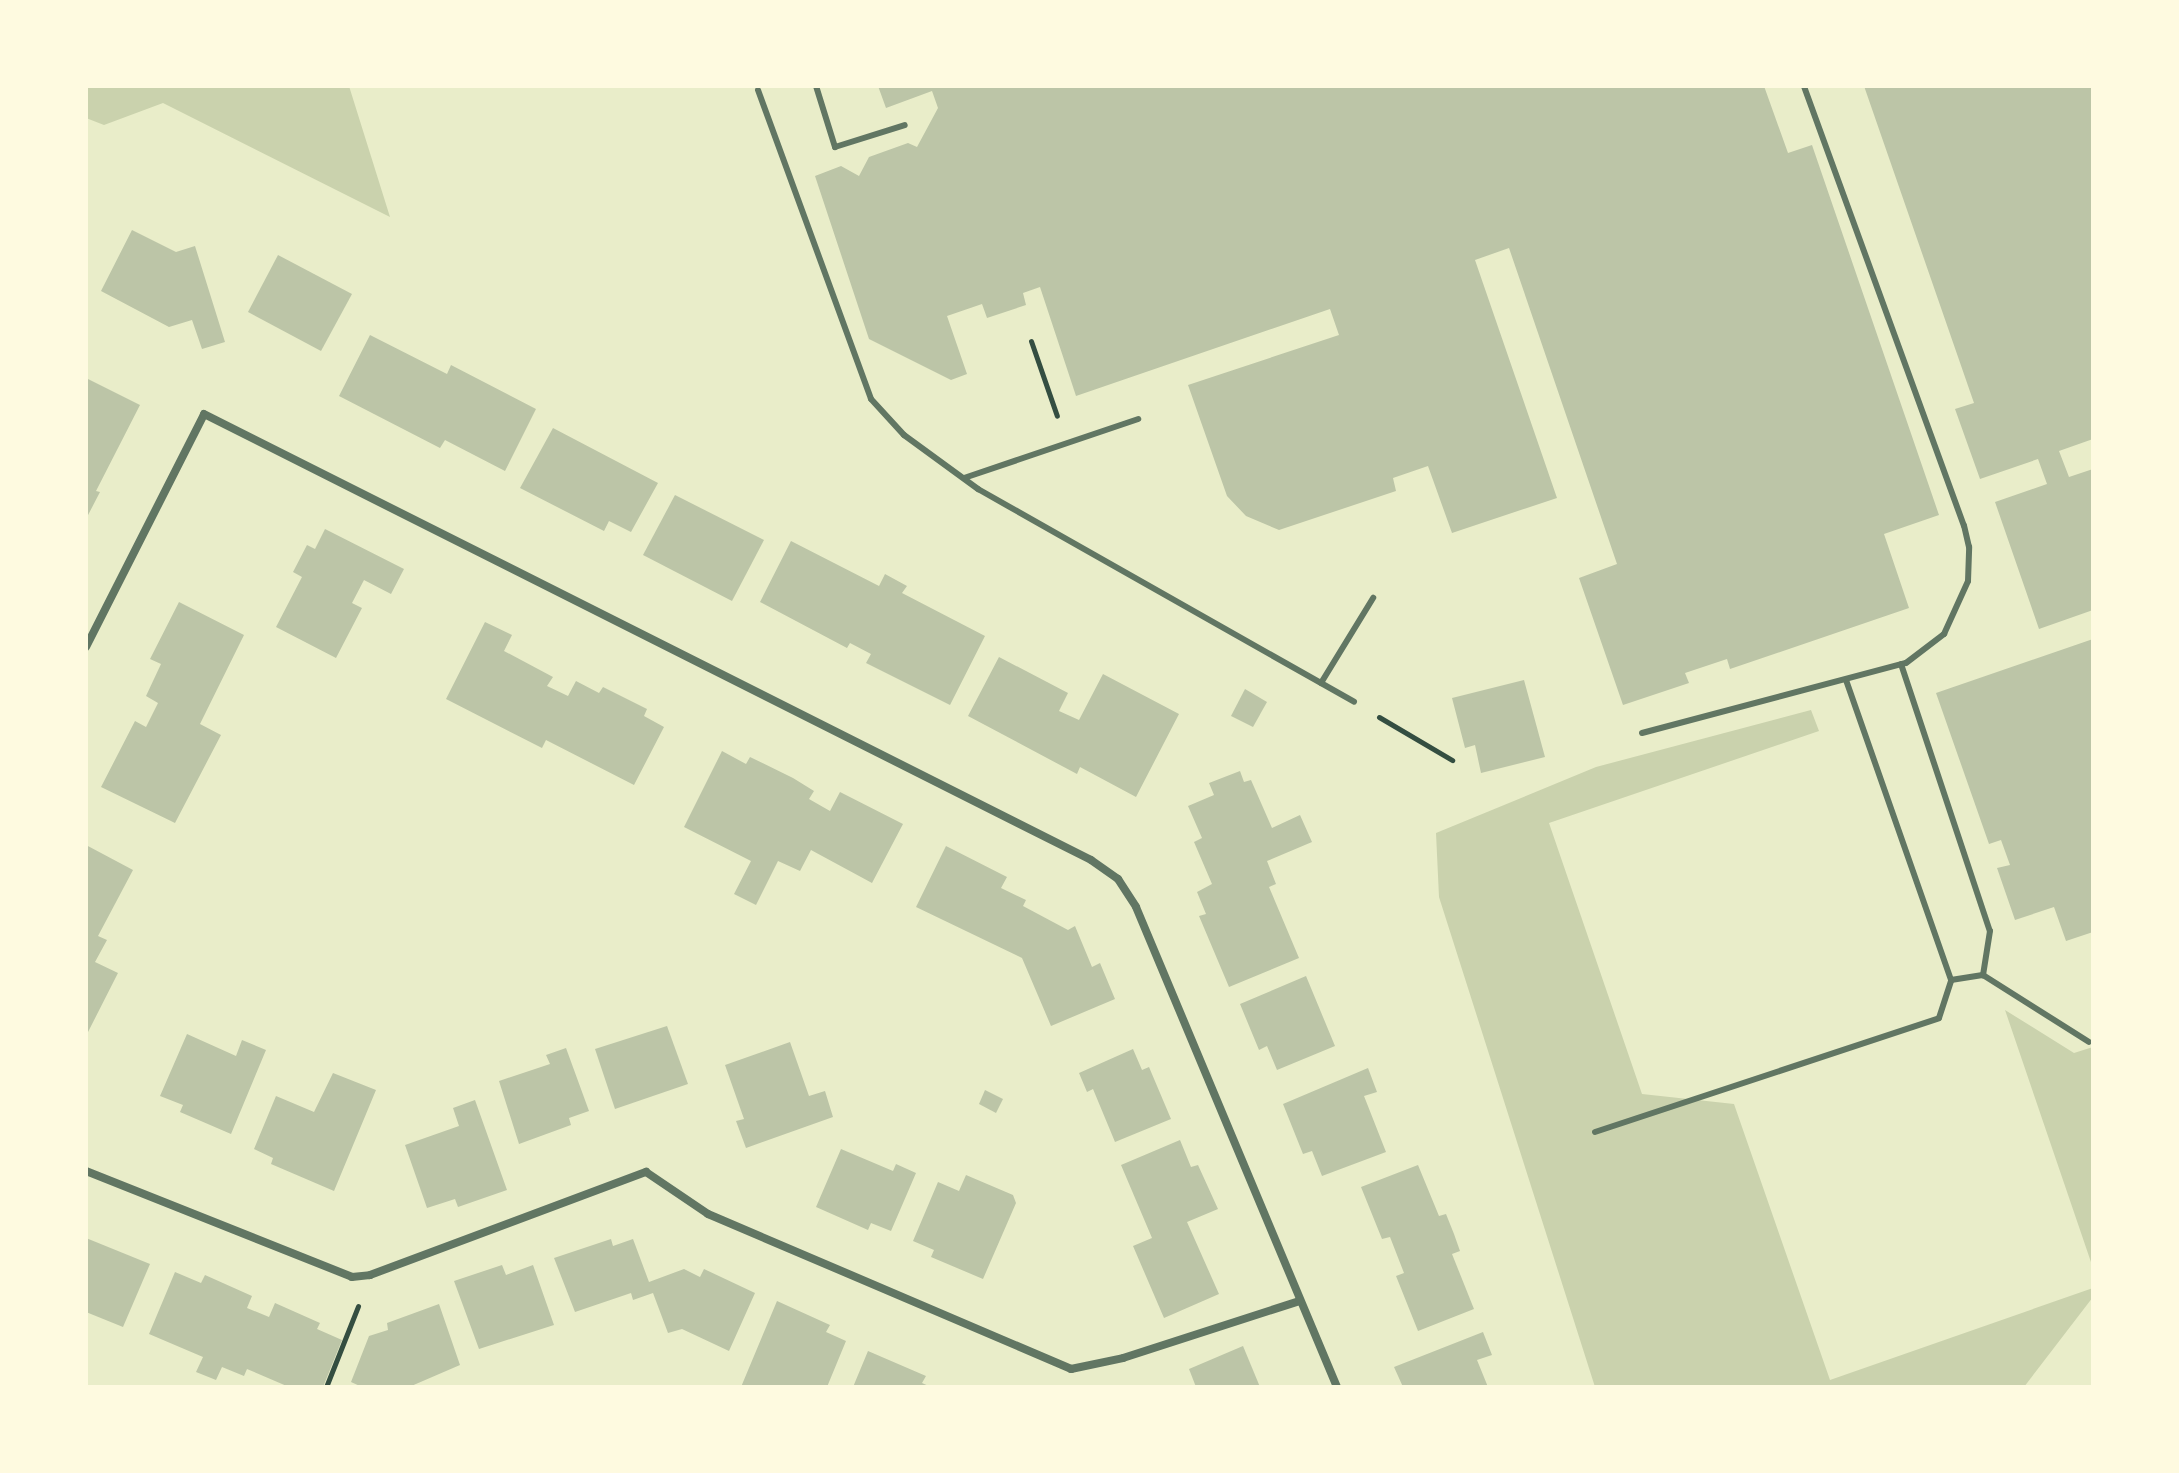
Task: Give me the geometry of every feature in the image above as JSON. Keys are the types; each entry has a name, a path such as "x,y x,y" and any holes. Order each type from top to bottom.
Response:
{"street":[{"path":"86,647 204,414 1091,860 1118,879 1136,907 1337,1387"},
{"path":"86,1171 352,1277 370,1275 646,1172 708,1214 1071,1369 1123,1358 1300,1301"}],"lane":[{"path":"816,86 835,147 905,125"},
{"path":"1642,733 1901,664 1944,634 1968,581 1969,547 1804,86"},
{"path":"758,90 871,399 904,435 964,478 1354,702"},
{"path":"964,478 1138,419"},
{"path":"1321,683 1373,598"},
{"path":"1901,664 1990,931 1983,975"},
{"path":"1595,1132 1939,1018 1951,980 1846,680"},
{"path":"1951,980 1983,975 2089,1042"}],"path":[{"path":"1031,341 1066,444"},
{"path":"1354,702 1452,760"},
{"path":"326,1387 370,1275"}],"green space":[{"path":"86,86 349,86 390,217 163,103 104,125 86,118"},
{"path":"1811,710 1819,731 1549,823 1642,1094 1734,1104 1830,1380 2093,1288 2093,1297 2024,1387 1595,1387 1439,897 1436,833 1596,767"},
{"path":"2005,1010 2074,1053 2093,1047 2093,1268"}],"building":[{"path":"878,86 1764,86 1788,153 1812,145 1939,515 1884,534 1909,608 1730,669 1727,659 1685,673 1689,683 1623,705 1579,578 1617,564 1509,248 1475,260 1557,498 1452,533 1428,466 1393,478 1396,491 1279,530 1246,516 1227,496 1188,385 1339,335 1330,309 1076,396 1040,287 1023,293 1026,305 987,318 982,304 947,316 967,374 951,380 869,339 815,176 841,166 859,176 869,157 908,143 917,147 938,108 932,91 886,108"},
{"path":"1864,86 2093,86 2093,439 2059,451 2069,477 2093,469 2093,610 2039,629 1995,502 2047,484 2038,459 1980,479 1955,409 1974,403"},
{"path":"132,230 176,252 195,246 225,342 202,349 192,320 169,327 101,291"},
{"path":"278,255 352,294 321,351 248,312"},
{"path":"370,335 447,374 451,365 536,409 505,471 445,440 440,448 339,396"},
{"path":"86,378 140,405 96,491 100,492 86,519"},
{"path":"553,428 658,483 631,532 609,521 604,531 520,488"},
{"path":"675,495 764,540 732,601 643,555"},
{"path":"325,529 404,569 391,594 364,580 352,603 362,608 336,658 276,627 302,577 293,572 307,545 315,549"},
{"path":"791,541 879,586 885,574 907,586 902,593 985,636 950,705 866,663 871,654 850,643 847,648 760,602"},
{"path":"179,602 244,635 200,724 221,735 175,823 101,787 135,721 146,727 158,703 146,696 161,664 150,659"},
{"path":"485,622 512,635 504,651 553,677 547,686 568,696 576,681 599,693 603,687 647,709 644,716 664,727 634,785 546,740 542,748 446,699"},
{"path":"2093,639 2093,932 2066,941 2054,907 2015,920 1997,868 2010,865 2001,840 1989,844 1936,693"},
{"path":"999,657 1068,693 1059,711 1079,720 1103,674 1179,714 1136,797 1080,767 1077,774 968,716"},
{"path":"1524,680 1545,757 1481,773 1475,745 1465,748 1452,698"},
{"path":"1245,689 1267,702 1253,727 1231,716"},
{"path":"722,751 746,764 750,757 793,778 814,791 809,799 830,811 840,792 903,824 872,883 811,850 800,871 778,861 756,905 734,894 751,861 684,827"},
{"path":"1240,771 1244,782 1251,780 1272,828 1300,815 1312,842 1267,861 1276,884 1269,887 1299,958 1229,987 1199,916 1206,914 1197,892 1212,884 1194,842 1202,838 1188,806 1214,795 1209,783"},
{"path":"86,845 133,870 98,936 107,940 95,962 118,973 86,1036"},
{"path":"946,846 1007,877 1001,888 1026,900 1023,906 1068,930 1075,926 1092,967 1100,963 1115,999 1051,1026 1022,958 916,907"},
{"path":"1306,976 1335,1046 1277,1070 1267,1046 1259,1050 1240,1004"},
{"path":"667,1026 688,1084 615,1109 595,1049"},
{"path":"187,1034 236,1056 242,1040 266,1050 231,1134 180,1112 183,1105 160,1096"},
{"path":"790,1042 809,1096 825,1091 833,1117 746,1148 736,1121 744,1119 725,1065"},
{"path":"566,1048 589,1111 569,1118 571,1125 519,1144 499,1081 550,1064 546,1055"},
{"path":"1133,1049 1142,1070 1149,1067 1171,1119 1115,1142 1093,1089 1087,1092 1079,1073"},
{"path":"1368,1068 1377,1092 1364,1096 1386,1152 1322,1176 1312,1151 1303,1154 1283,1104"},
{"path":"333,1073 376,1090 334,1191 271,1164 273,1158 254,1149 276,1096 314,1112"},
{"path":"985,1090 1003,1099 996,1113 979,1104"},
{"path":"475,1100 507,1190 458,1207 455,1199 427,1208 405,1145 459,1126 453,1108"},
{"path":"1180,1140 1191,1167 1198,1165 1218,1209 1187,1222 1219,1294 1164,1318 1133,1246 1152,1238 1121,1165"},
{"path":"841,1149 893,1171 896,1164 916,1173 891,1231 871,1223 868,1230 816,1207"},
{"path":"1418,1165 1439,1216 1446,1214 1454,1234 1460,1251 1452,1254 1474,1309 1418,1331 1396,1276 1404,1273 1390,1237 1382,1239 1361,1187"},
{"path":"966,1175 1013,1195 1016,1203 983,1279 931,1257 934,1250 913,1241 938,1182 959,1191"},
{"path":"86,1238 150,1264 123,1327 86,1312"},
{"path":"611,1239 613,1246 633,1239 649,1282 684,1269 700,1277 704,1269 755,1293 729,1351 682,1329 668,1333 653,1293 633,1300 631,1293 575,1312 554,1258"},
{"path":"502,1265 506,1275 533,1265 554,1325 479,1349 454,1281"},
{"path":"175,1272 201,1283 205,1275 252,1296 247,1308 269,1317 275,1303 320,1323 317,1329 342,1340 323,1387 289,1387 247,1369 244,1376 222,1367 216,1380 196,1372 203,1357 149,1334"},
{"path":"777,1301 830,1325 826,1332 846,1341 827,1387 741,1387"},
{"path":"439,1304 460,1365 409,1387 362,1387 351,1382 369,1336 388,1330 387,1323"},
{"path":"1483,1332 1492,1355 1477,1360 1488,1387 1403,1387 1394,1367"},
{"path":"1243,1346 1260,1387 1196,1387 1189,1369"},
{"path":"868,1351 926,1376 922,1383 931,1387 853,1387"}]}
